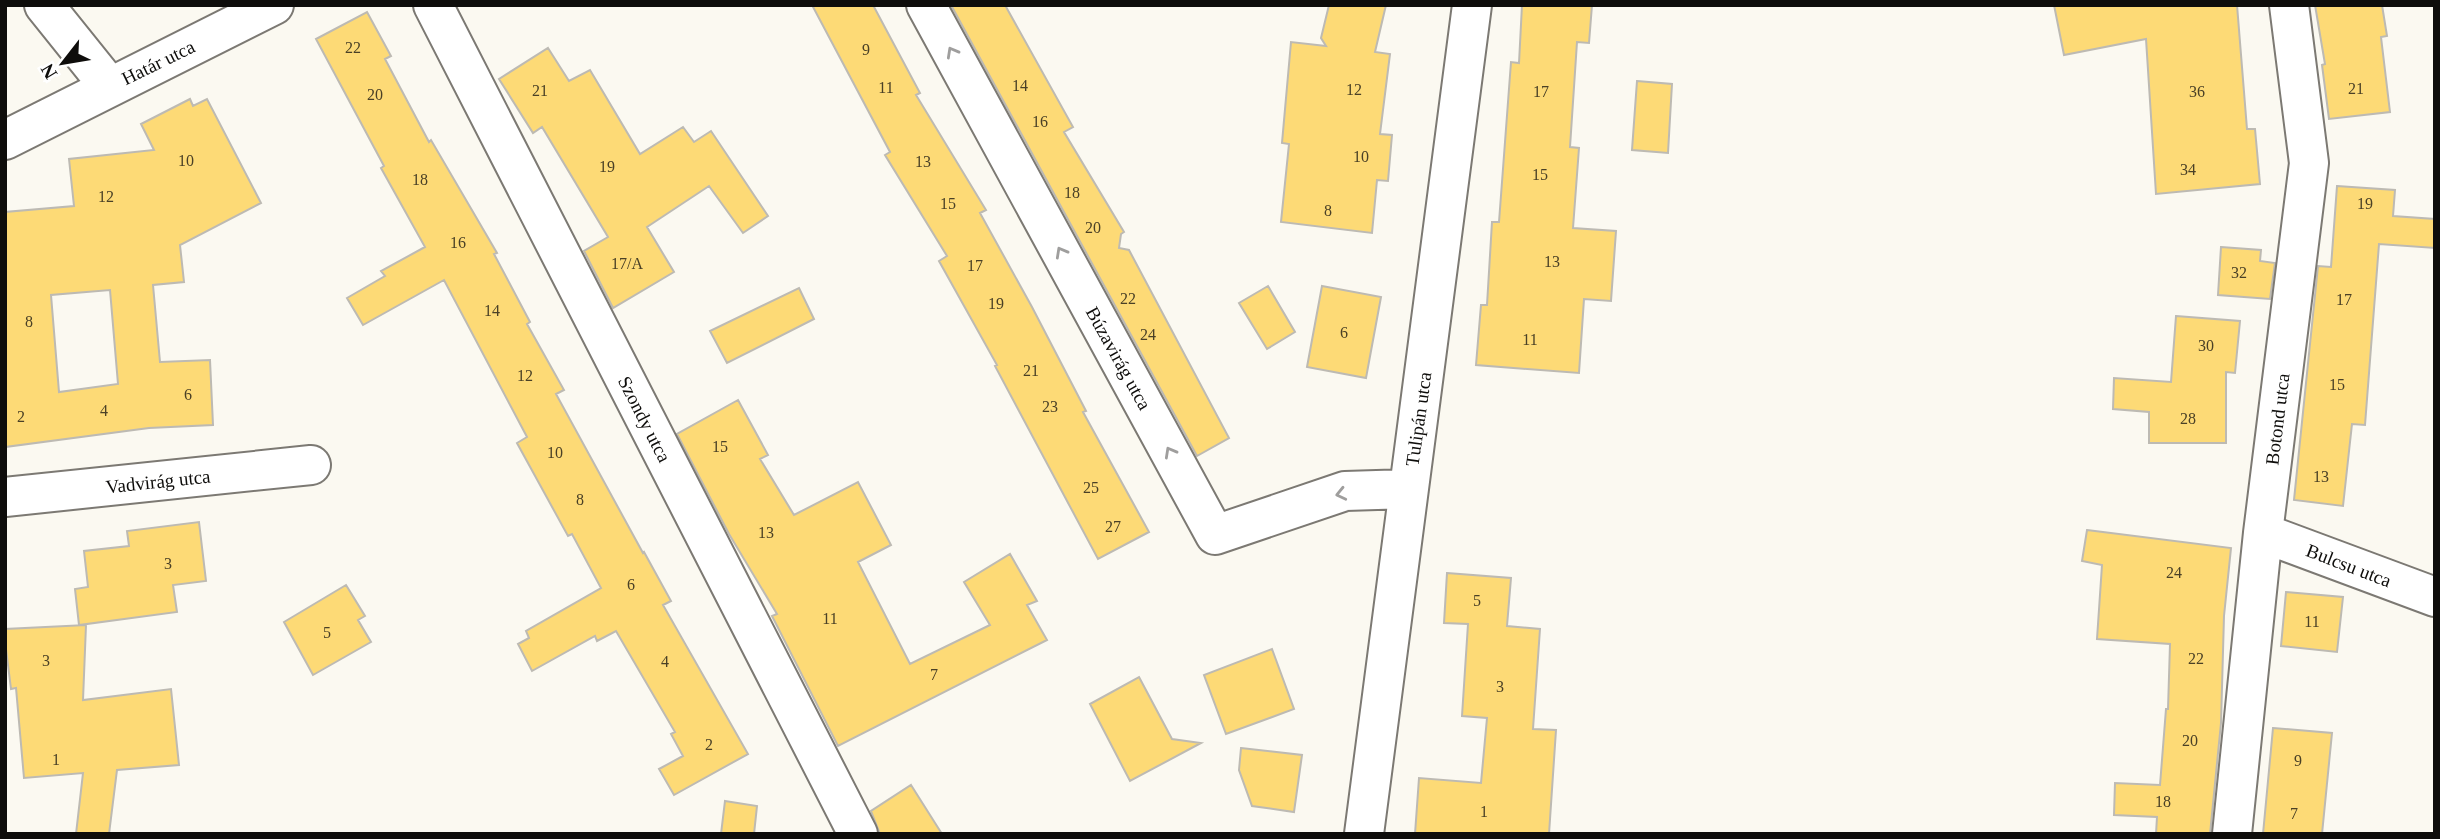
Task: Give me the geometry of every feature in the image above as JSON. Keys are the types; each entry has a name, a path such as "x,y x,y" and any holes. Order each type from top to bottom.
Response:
{"street":[{"path":"44,5 109,86"},
{"name":"Határ utca","path":"5,140 274,5"},
{"name":"Szondy utca","path":"433,5 858,834"},
{"name":"Búzavirág utca","path":"926,5 1215,535 1345,491 1409,489"},
{"name":"Tulipán utca","path":"1364,834 1472,5"},
{"name":"Botond utca","path":"2232,834 2263,533 2309,163 2289,5"},
{"name":"Vadvirág utca","path":"5,497 311,465"},
{"name":"Bulcsu utca","path":"2263,533 2435,597"}],"building":[{"path":"812,5 873,5 920,93 916,95 986,210 980,213 1086,411 1083,412 1149,532 1098,559 995,366 997,365 939,261 947,256 885,155 890,152"},
{"path":"951,5 1005,5 1073,127 1064,132 1124,232 1121,234 1119,248 1129,250 1229,438 1197,456"},
{"path":"1329,5 1386,5 1375,52 1390,54 1380,134 1392,135 1388,181 1377,180 1372,233 1281,222 1289,144 1282,143 1291,42 1326,46 1321,38"},
{"path":"1522,5 1592,5 1589,43 1577,42 1570,147 1579,148 1573,228 1616,231 1611,301 1584,299 1579,373 1476,365 1481,305 1487,305 1492,222 1499,222 1511,62 1519,63"},
{"path":"2054,5 2237,5 2247,129 2255,129 2260,184 2156,194 2146,39 2064,55"},
{"path":"2315,5 2382,5 2387,36 2381,37 2390,112 2329,119 2322,65 2325,64"},
{"path":"367,12 391,56 385,59 429,142 431,140 497,253 494,254 530,322 527,324 564,390 556,394 671,601 663,605 748,754 674,795 659,769 683,756 671,734 675,732 616,631 597,641 595,636 532,671 518,644 529,638 526,631 601,588 572,534 568,536 517,443 527,437 444,280 363,325 347,298 385,276 381,271 425,247 381,168 384,166 316,39"},
{"path":"548,48 569,81 590,70 640,154 683,127 694,142 711,131 768,216 743,233 709,186 647,227 674,272 613,308 584,251 608,237 542,127 533,133 499,79"},
{"path":"1637,81 1672,84 1668,153 1632,150"},
{"path":"190,99 193,106 207,99 261,203 180,245 184,282 153,285 160,362 210,360 213,425 149,428 5,447 5,212 74,206 69,159 154,150 141,124","holes":["110,290 118,384 59,392 51,295"]},
{"path":"2337,186 2395,190 2393,216 2435,219 2435,248 2379,244 2365,425 2352,424 2343,506 2294,500 2318,266 2331,267"},
{"path":"2221,247 2261,250 2260,261 2275,263 2270,299 2218,295"},
{"path":"1268,286 1295,332 1267,349 1239,303"},
{"path":"1322,286 1381,297 1366,378 1307,367"},
{"path":"799,288 814,319 727,363 710,331"},
{"path":"2176,316 2240,321 2235,373 2226,372 2226,443 2149,443 2149,412 2113,409 2114,378 2171,382"},
{"path":"738,400 768,455 760,459 794,515 858,482 891,545 858,562 910,664 990,625 964,582 1010,554 1037,601 1027,605 1047,640 838,746 772,616 777,614 729,534 677,434"},
{"path":"199,522 206,581 173,585 177,612 79,625 75,589 88,587 84,551 129,546 127,531"},
{"path":"2087,530 2231,548 2224,616 2221,723 2210,834 2156,834 2157,817 2114,815 2115,783 2160,785 2168,709 2170,644 2097,639 2102,565 2082,561"},
{"path":"1447,573 1511,578 1507,626 1540,629 1533,729 1556,730 1549,834 1415,834 1419,778 1481,783 1487,718 1462,716 1468,624 1444,623"},
{"path":"346,585 365,616 358,620 371,642 313,675 284,622"},
{"path":"2286,592 2343,597 2337,652 2281,646"},
{"path":"86,625 83,700 171,689 179,765 117,770 109,834 76,834 83,773 24,778 16,688 11,689 5,641 5,629"},
{"path":"1272,649 1294,709 1226,734 1204,675"},
{"path":"1139,677 1172,739 1201,743 1130,781 1090,704"},
{"path":"2273,728 2332,733 2322,834 2263,834"},
{"path":"1241,748 1302,755 1294,812 1252,806 1239,770"},
{"path":"911,785 942,834 880,834 871,811"},
{"path":"725,801 757,806 754,834 721,834"}]}
